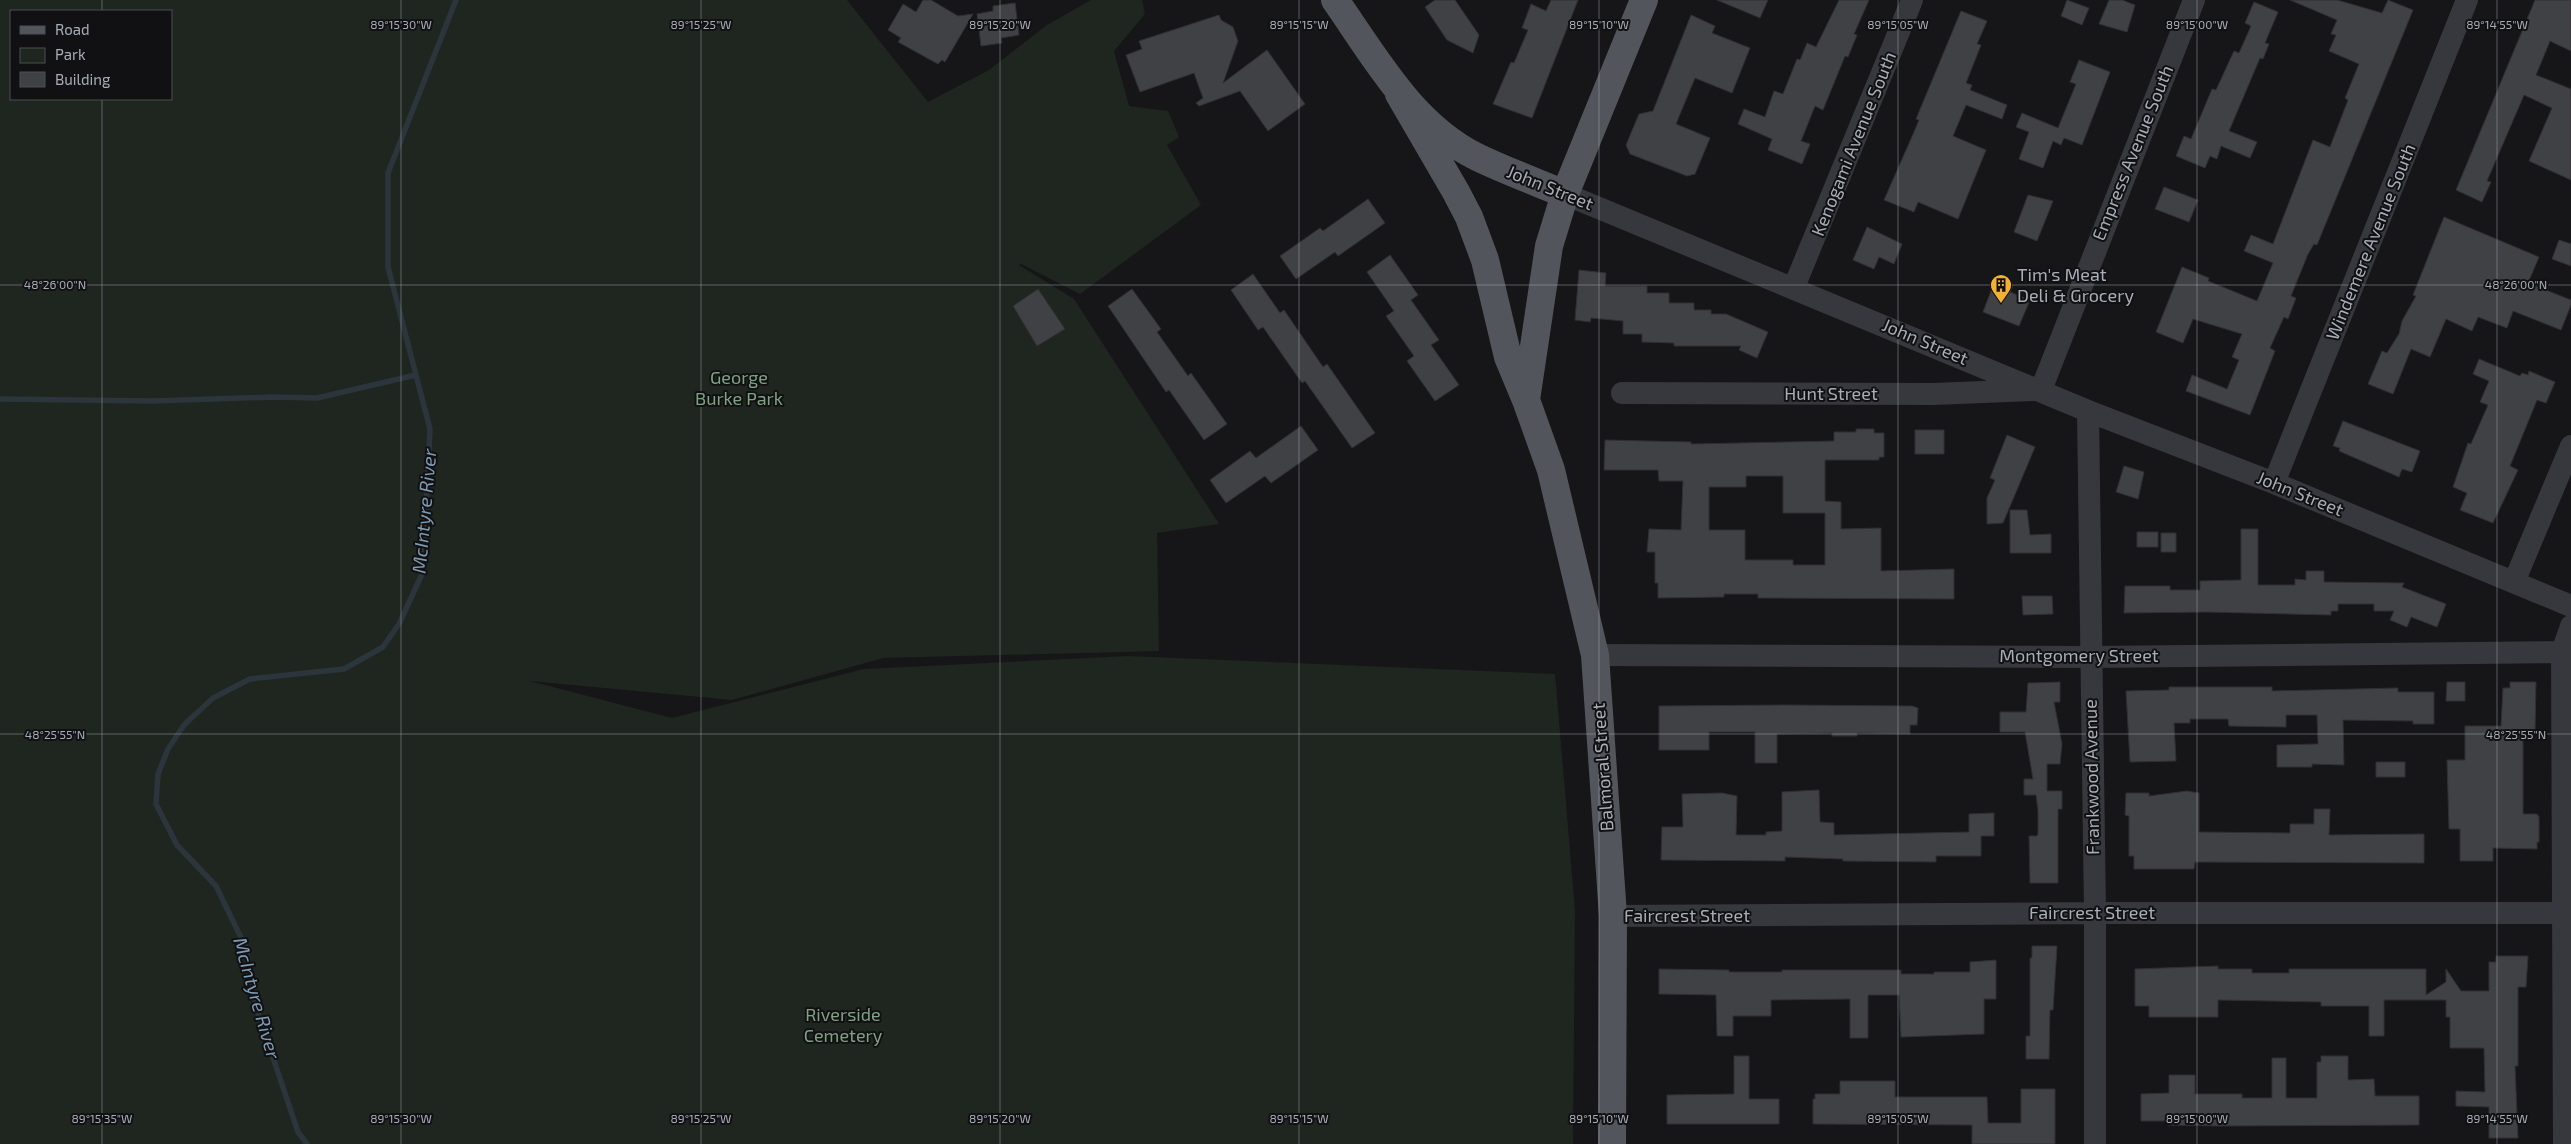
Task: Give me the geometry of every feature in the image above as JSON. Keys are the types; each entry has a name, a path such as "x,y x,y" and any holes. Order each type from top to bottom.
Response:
{"main road":[{"name":"John Street","path":"1335,0 1400,94 1435,128 1476,157 1565,194"},
{"path":"1526,400 1549,246 1565,194 1644,0"},
{"name":"Balmoral Street","path":"1400,94 1412,112 1469,217 1485,260 1508,358 1526,400 1550,470 1595,655 1613,916 1612,1144"}],"street":[{"name":"Kenogami Avenue South","path":"1794,287 1912,0"},
{"name":"Empress Avenue South","path":"2041,390 2194,0"},
{"name":"Windemere Avenue South","path":"2274,484 2468,0"},
{"name":"John Street","path":"1565,194 1794,287 2088,411 2274,484 2571,606"},
{"name":"Hunt Street","path":"1622,394 1933,394 2041,390"},
{"name":"Frankwood Avenue","path":"2088,411 2095,912 2095,1144"},
{"path":"2514,582 2571,446"},
{"path":"2564,1144 2567,913 2562,652 2571,626"},
{"name":"Montgomery Street","path":"1595,655 2090,657 2562,652"},
{"name":"Faircrest Street","path":"1613,916 2095,912 2567,913"}],"green space":[{"path":"0,0 847,0 928,102 989,70 1047,25 1091,0 1142,0 1145,14 1114,51 1129,106 1168,111 1179,137 1167,145 1201,205 1080,294 1021,264 1019,265 1074,299 1219,524 1157,533 1159,651 883,658 732,700 530,681 672,718 864,669 1127,656 1555,674 1575,910 1573,1144 0,1144"}],"building":[{"path":"923,0 931,0 958,16 973,14 945,62 942,60 938,64 898,42 901,38 888,30 903,4 916,12"},
{"path":"1435,0 1455,0 1479,35 1473,53 1447,40 1425,7"},
{"path":"1551,0 1578,0 1532,118 1493,104 1511,62 1514,63 1528,30 1522,28 1531,4 1546,11"},
{"path":"1717,0 1768,0 1760,18"},
{"path":"1839,0 1869,0 1854,34 1857,35 1848,57 1845,56 1823,110 1815,106 1801,141 1810,144 1802,164 1768,150 1772,139 1738,124 1744,109 1765,117 1774,91 1783,94 1797,59 1800,60 1807,43 1816,47"},
{"path":"2067,0 2089,8 2082,25 2061,16"},
{"path":"2109,0 2122,0 2135,5 2127,32 2099,24"},
{"path":"2290,0 2337,0 2382,13 2388,0 2413,10 2317,245 2314,244 2308,254 2291,296 2296,298 2288,319 2284,317 2270,348 2275,351 2250,415 2186,391 2192,375 2227,389 2239,360 2232,357 2242,334 2193,319 2183,343 2156,332 2182,267 2209,278 2208,281 2257,301 2273,263 2244,251 2251,235 2273,244 2313,140 2330,147 2348,100 2345,98 2359,64 2329,51 2336,35 2331,34 2337,20"},
{"path":"2535,0 2571,0 2571,51 2550,41 2536,75 2571,89 2571,180 2529,161 2552,108 2524,95 2487,181 2491,182 2482,202 2456,190"},
{"path":"2254,2 2278,12 2265,43 2269,44 2263,59 2260,58 2229,131 2257,142 2250,158 2221,146 2217,159 2210,156 2205,168 2176,156 2184,136 2191,139 2212,89 2216,90 2234,51 2239,53 2251,26 2245,23"},
{"path":"1015,3 1019,35 1001,38 1002,43 981,46 977,14 993,11 993,6"},
{"path":"1961,11 1987,21 1977,44 1981,45 1966,83 1972,85 1970,90 2007,105 2002,119 1966,105 1953,136 1986,150 1958,219 1918,202 1914,212 1884,200 1919,120 1916,119"},
{"path":"1219,15 1221,20 1233,27 1238,41 1223,83 1267,50 1305,104 1268,131 1240,91 1199,106 1196,103 1203,98 1194,73 1140,92 1126,55 1142,49 1139,41"},
{"path":"1691,15 1715,26 1712,33 1750,48 1732,93 1695,78 1676,124 1710,138 1695,174 1687,176 1630,154 1626,145 1639,114 1653,111"},
{"path":"2079,60 2110,72 2082,145 2064,138 2061,145 2053,141 2043,168 2019,159 2029,132 2016,127 2022,113 2058,128 2076,84 2070,82"},
{"path":"2164,187 2198,200 2189,222 2155,209"},
{"path":"2028,195 2053,201 2037,241 2014,232"},
{"path":"1368,199 1385,223 1338,256 1335,252 1296,279 1280,256 1320,228 1323,231"},
{"path":"2444,217 2539,257 2528,283 2571,300 2571,305 2561,330 2513,311 2507,328 2478,317 2472,331 2446,319 2430,357 2411,349 2393,394 2368,384 2382,351 2387,353 2399,334 2402,321 2416,296 2413,295"},
{"path":"1867,227 1902,244 1894,264 1879,257 1874,269 1853,260"},
{"path":"2559,240 2571,244 2571,266 2552,259"},
{"path":"1390,255 1418,295 1411,300 1439,340 1431,345 1459,385 1435,401 1407,361 1414,356 1386,316 1394,311 1367,272"},
{"path":"1579,270 1606,273 1605,286 1647,286 1647,293 1669,293 1669,303 1694,303 1694,310 1711,310 1711,314 1726,314 1768,332 1757,358 1739,350 1741,346 1674,346 1674,343 1642,342 1642,334 1623,334 1623,321 1591,318 1590,322 1575,320"},
{"path":"1253,274 1280,313 1284,310 1323,367 1327,364 1375,433 1352,448 1305,381 1302,383 1263,327 1258,330 1231,290"},
{"name":"Tim's Meat Deli & Grocery","path":"1996,278 2013,285 2010,292 2030,300 2019,326 1983,312"},
{"path":"1038,289 1065,329 1037,346 1013,306"},
{"path":"1132,289 1161,329 1157,332 1188,376 1191,373 1227,424 1204,440 1169,390 1166,392 1108,306"},
{"path":"2479,359 2520,376 2522,373 2528,375 2529,371 2555,382 2546,403 2537,400 2510,466 2518,470 2493,523 2460,510 2467,493 2453,487 2468,443 2471,444 2488,405 2480,402 2489,381 2473,374"},
{"path":"2343,421 2420,451 2412,472 2402,469 2399,477 2339,451 2340,448 2333,446"},
{"path":"1301,426 1318,450 1271,483 1265,476 1226,503 1210,480 1250,451 1256,458"},
{"path":"1856,429 1874,429 1874,433 1884,433 1884,457 1879,457 1879,460 1825,460 1825,501 1841,502 1841,529 1881,528 1881,571 1954,569 1954,599 1758,598 1758,594 1724,594 1724,597 1658,598 1658,583 1655,583 1655,552 1647,552 1649,529 1681,530 1683,481 1659,481 1658,470 1604,470 1605,440 1691,442 1691,444 1834,441 1834,432 1856,432","holes":["1746,476 1783,476 1783,513 1825,513 1825,565 1793,565 1793,560 1745,560 1745,530 1709,530 1709,487 1746,487"]},
{"path":"1915,430 1944,430 1944,454 1915,454"},
{"path":"2007,435 2035,447 2003,523 1987,524 1987,498 1995,480 1990,478"},
{"path":"2124,466 2144,472 2138,499 2116,492"},
{"path":"2010,510 2027,510 2030,535 2051,534 2051,553 2010,553"},
{"path":"2241,529 2258,529 2258,585 2295,585 2295,579 2306,580 2306,571 2324,571 2324,582 2404,583 2402,587 2446,604 2437,627 2411,617 2407,627 2390,620 2394,611 2374,611 2374,604 2338,604 2338,611 2331,611 2331,615 2206,612 2124,613 2125,586 2170,586 2170,590 2200,590 2200,581 2241,580"},
{"path":"2137,532 2158,532 2158,547 2137,547"},
{"path":"2161,533 2176,533 2176,552 2161,552"},
{"path":"2022,596 2052,596 2053,614 2023,615"},
{"path":"2060,682 2060,702 2054,702 2062,744 2060,764 2047,764 2047,791 2062,791 2062,809 2058,809 2058,883 2030,883 2029,836 2037,836 2038,834 2038,810 2036,795 2024,795 2024,779 2033,779 2025,732 2000,732 2000,712 2026,712 2028,683"},
{"path":"2447,682 2465,682 2465,701 2446,701"},
{"path":"2510,682 2536,682 2535,733 2523,733 2523,814 2537,814 2539,817 2539,842 2537,842 2537,849 2493,848 2493,861 2460,861 2460,829 2449,829 2447,760 2465,760 2465,726 2501,726 2503,688 2510,688"},
{"path":"2169,687 2272,687 2272,691 2398,688 2398,692 2434,692 2434,724 2413,724 2413,721 2343,720 2344,765 2312,764 2312,767 2277,767 2277,745 2318,744 2317,715 2286,715 2286,727 2229,726 2228,719 2190,719 2190,723 2174,723 2176,761 2130,762 2126,691 2169,690"},
{"path":"1659,706 1912,706 1918,708 1917,725 1910,725 1910,734 1857,733 1857,736 1832,736 1832,733 1777,734 1777,763 1755,763 1755,732 1709,732 1709,750 1659,750"},
{"path":"2376,762 2405,762 2405,777 2376,777"},
{"path":"1819,790 1820,822 1834,823 1834,835 1969,832 1969,814 1994,813 1994,836 1981,836 1981,856 1936,856 1936,862 1843,861 1843,859 1785,857 1785,861 1661,860 1662,827 1683,827 1682,794 1722,793 1737,796 1736,835 1766,835 1766,832 1782,831 1782,792"},
{"path":"2187,791 2199,793 2199,832 2290,833 2290,824 2314,824 2314,809 2330,809 2329,835 2424,834 2424,863 2195,862 2194,869 2134,869 2134,856 2129,856 2129,816 2125,815 2126,793 2149,793 2149,796"},
{"path":"2032,946 2057,946 2053,1010 2050,1010 2049,1059 2026,1059 2026,1036 2030,1036 2030,958 2032,958"},
{"path":"2496,956 2528,956 2526,987 2518,987 2518,1066 2515,1066 2518,1138 2489,1138 2489,1107 2456,1106 2456,1091 2485,1092 2484,1048 2450,1048 2450,1017 2446,1017 2446,1000 2384,1000 2384,1036 2369,1036 2369,1006 2321,1006 2321,1002 2218,1000 2218,1017 2149,1017 2149,1006 2135,1006 2135,969 2218,966 2218,969 2252,969 2252,973 2289,973 2289,969 2426,969 2426,995 2446,982 2446,969 2461,991 2489,991 2489,962 2496,962"},
{"path":"1996,960 1996,999 1984,999 1984,1034 1901,1037 1899,995 1868,995 1868,1038 1850,1038 1850,999 1771,1000 1771,1016 1733,1016 1733,1036 1717,1036 1716,995 1659,994 1659,969 1729,970 1729,972 1901,970 1901,974 1934,974 1934,972 1970,972 1970,962"},
{"path":"1734,1056 1749,1056 1749,1099 1779,1099 1779,1124 1667,1124 1667,1095 1734,1094"},
{"path":"2321,1056 2348,1056 2348,1080 2374,1079 2375,1096 2419,1096 2419,1125 2218,1126 2168,1125 2168,1121 2141,1121 2141,1094 2169,1093 2169,1075 2195,1075 2195,1094 2242,1094 2242,1098 2272,1098 2272,1058 2286,1058 2286,1098 2317,1098 2317,1062 2321,1062"},
{"path":"1840,1081 1895,1081 1895,1097 1987,1097 1988,1123 2021,1123 2021,1089 2055,1089 2055,1144 1972,1144 1972,1125 1813,1124 1813,1099 1815,1099 1815,1094 1840,1094"}],"waterway":[{"name":"McIntyre River","path":"307,1144 298,1132 257,1010 246,948 216,886 177,845 156,804 158,774 168,749 184,725 213,698 250,679 344,669 383,647 399,624 423,572 430,429 388,267 388,173 456,0"},
{"path":"0,399 153,401 273,397 317,398 416,375"}],"place":[{"name":"Tim's Meat Deli & Grocery","path":"2001,304"}],"park label":[{"name":"George Burke Park","path":"739,388"},
{"name":"Riverside Cemetery","path":"843,1025"}]}
